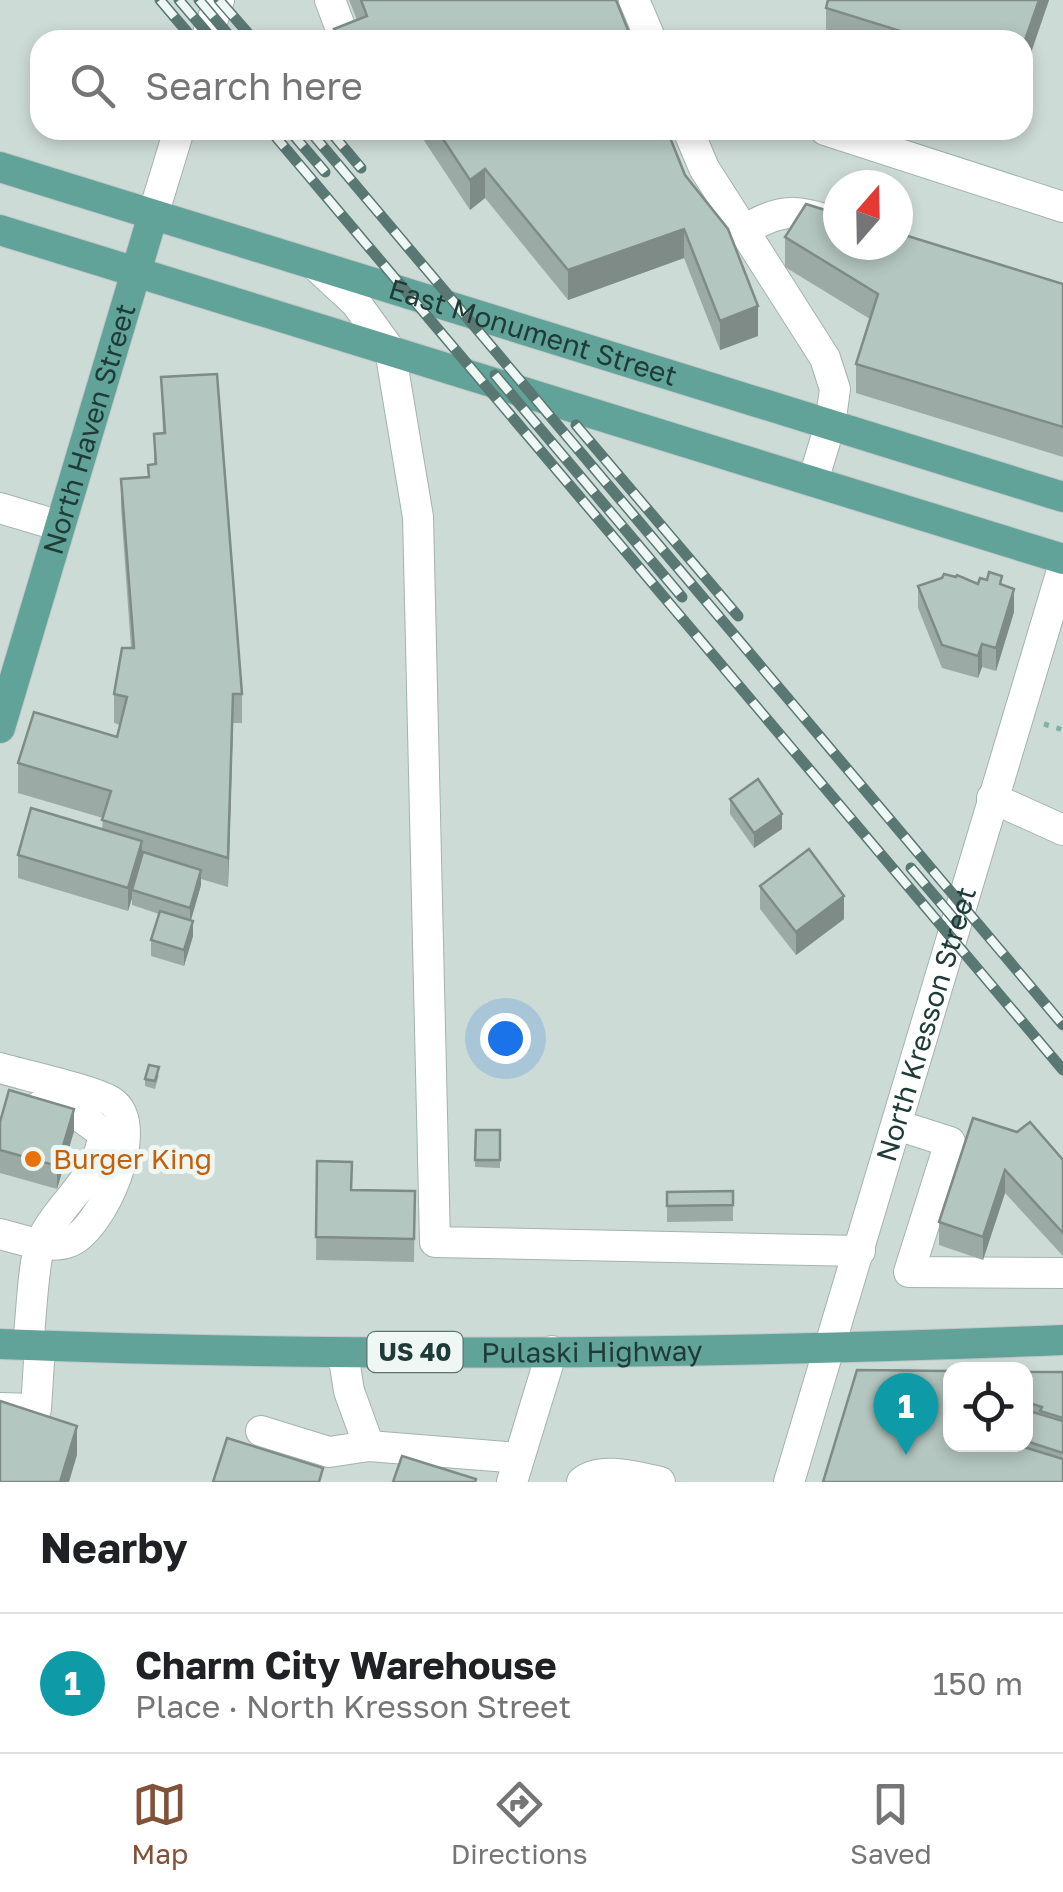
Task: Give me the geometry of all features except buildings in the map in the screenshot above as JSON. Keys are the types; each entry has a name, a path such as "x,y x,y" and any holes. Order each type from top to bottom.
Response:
{"main road":[{"name":"East Monument Street","path":"0,167 1063,497"},
{"name":"North Haven Street","path":"0,728 153,216"},
{"name":"East Monument Street","path":"0,230 813,481 1063,563"},
{"name":"Pulaski Highway","path":"23,1345 223,1353 830,1349 1063,1340"}],"street":[{"path":"209,30 219,0"},
{"path":"330,0 341,30"},
{"path":"634,0 647,30"},
{"name":"North Haven Street","path":"153,216 176,140"},
{"path":"692,140 704,168 824,358 834,390 830,425 813,481"},
{"path":"856,140 1063,207"},
{"path":"745,229 778,212 823,219"},
{"path":"317,267 356,303 390,350 418,518 434,1242 860,1251"},
{"path":"0,508 60,526"},
{"name":"North Kresson Street","path":"789,1482 1063,563"},
{"path":"992,798 1063,830"},
{"path":"0,1068 111,1100 125,1115 128,1141 116,1176 89,1227 70,1242 40,1244 0,1234"},
{"path":"0,1408 36,1409 23,1345 40,1244 102,1150 102,1133 74,1112 20,1102"},
{"path":"897,1124 950,1142 909,1272 1063,1274"},
{"path":"261,1431 328,1452 368,1446 515,1470 552,1351"},
{"path":"343,1352 349,1391 368,1446"},
{"path":"582,1482 597,1474 660,1482"}],"shaded area":[{"path":"0,0 1063,0 1063,1482 0,1482"}],"railway":[{"path":"160,0 186,30"},
{"path":"179,0 204,30"},
{"path":"199,0 224,30"},
{"path":"219,0 245,30"},
{"path":"278,140 1063,1070"},
{"path":"298,140 325,172"},
{"path":"317,140 1063,1025"},
{"path":"337,140 361,168"},
{"path":"495,375 682,597"},
{"path":"576,425 738,616"},
{"path":"911,868 956,921"}],"place":[{"name":"Burger King","path":"33,1159"},
{"name":"Charm City Warehouse","path":"906,1455"}]}
